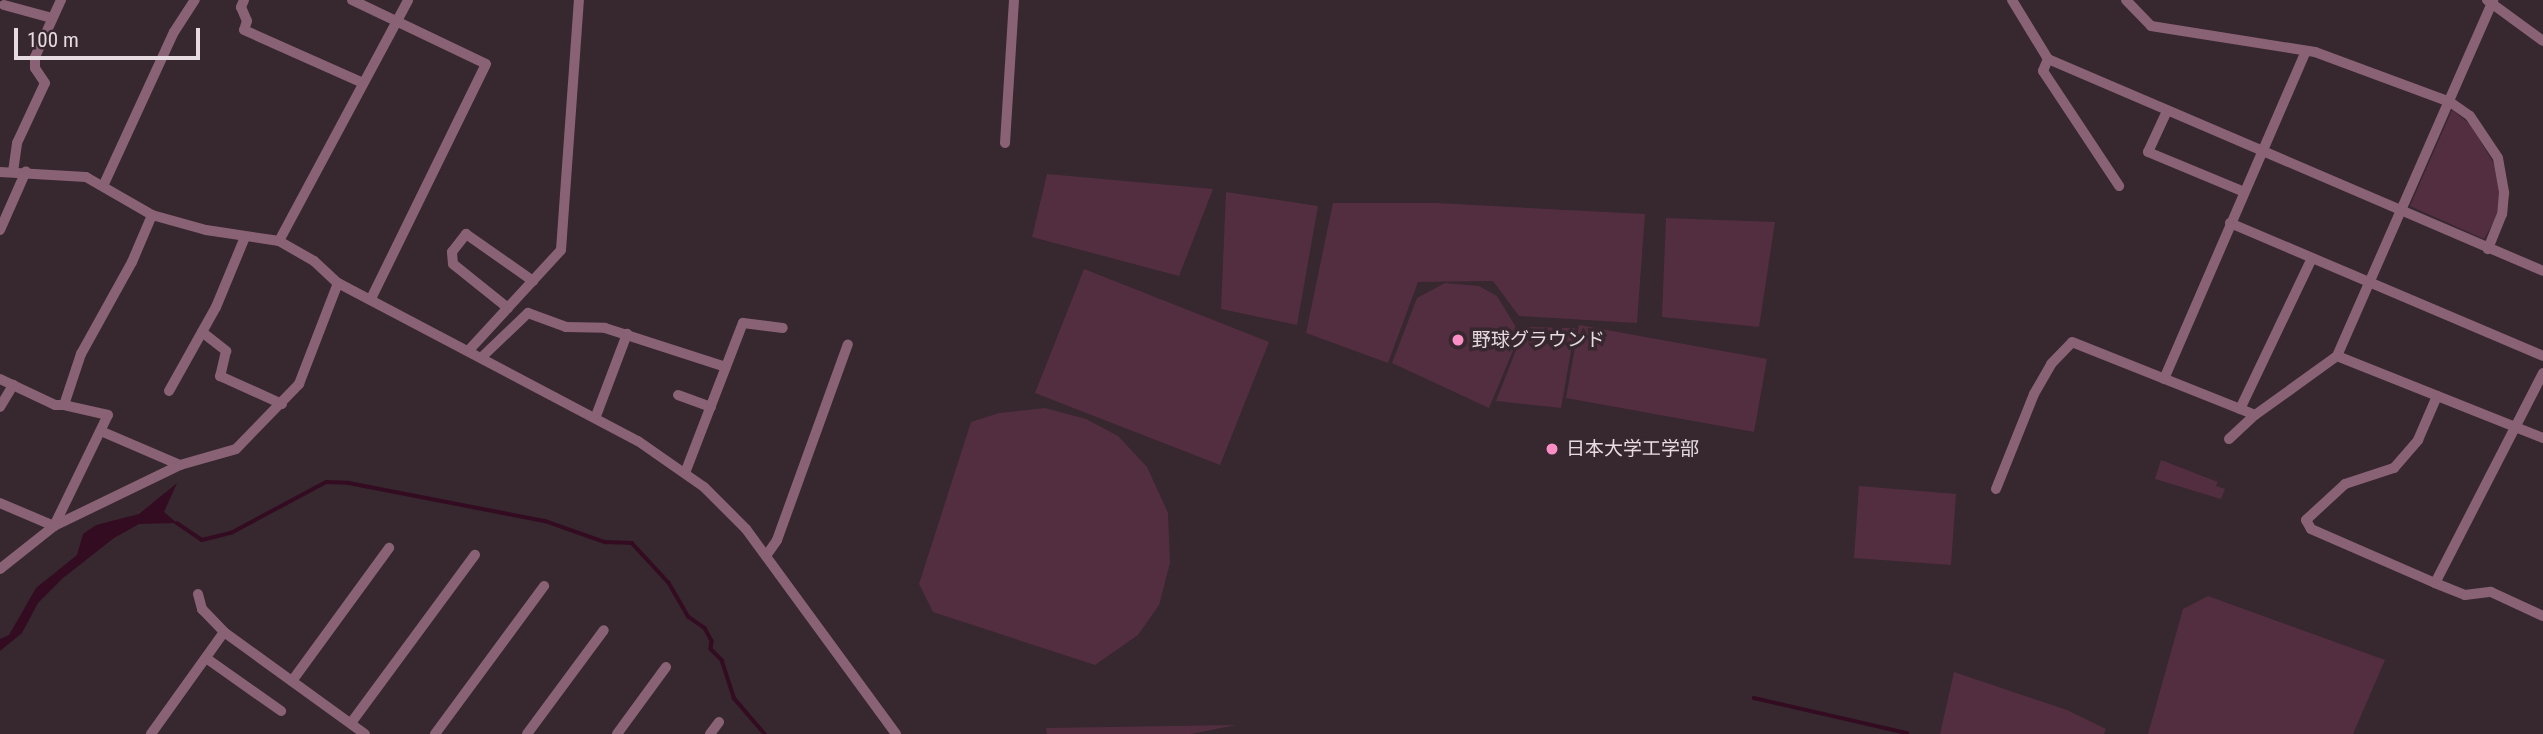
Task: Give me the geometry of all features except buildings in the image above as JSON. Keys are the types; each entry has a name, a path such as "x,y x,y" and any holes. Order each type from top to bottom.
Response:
{"street":[{"path":"13,172 17,143 45,83 34,62 61,0"},
{"path":"104,184 174,32 195,0"},
{"path":"244,0 244,30 363,83"},
{"path":"352,0 486,64 371,299"},
{"path":"279,241 408,0"},
{"path":"470,349 561,250 579,0"},
{"path":"1005,144 1014,0"},
{"path":"2012,0 2048,60 2543,271"},
{"path":"2126,0 2151,26 2306,51 2350,62 2450,102 2470,116 2500,168 2502,214 2488,248"},
{"path":"2229,439 2255,415 2337,356 2399,210 2450,102 2491,1 2543,41"},
{"path":"4,5 52,18"},
{"path":"2164,379 2306,51"},
{"path":"2048,60 2043,71 2119,186"},
{"path":"2167,111 2148,152 2244,192"},
{"path":"0,230 26,171"},
{"path":"0,172 72,174 104,184 152,215 245,237 279,241 314,261 338,283 484,355 596,416 685,473 723,505 766,556 896,734"},
{"path":"64,405 81,354 132,262 152,215"},
{"path":"2230,223 2543,356"},
{"path":"508,308 453,264 452,253 466,234 533,281"},
{"path":"169,391 202,332 245,237"},
{"path":"2240,410 2312,258"},
{"path":"0,569 54,526 180,466 236,449 299,384 338,283"},
{"path":"484,355 528,313 566,327 606,328 726,367"},
{"path":"685,473 743,323 783,328"},
{"path":"202,332 226,351 220,376 282,404"},
{"path":"596,416 627,334"},
{"path":"1996,489 2034,394 2051,364 2072,342 2255,415"},
{"path":"766,556 777,540 848,344"},
{"path":"2337,356 2543,438"},
{"path":"2435,583 2543,373"},
{"path":"0,379 64,405 107,415 103,432 54,526"},
{"path":"0,407 13,385"},
{"path":"678,395 710,407"},
{"path":"2437,396 2418,440 2394,468 2345,484 2306,520 2311,529 2435,583 2465,595 2491,592 2543,616"},
{"path":"103,432 180,466"},
{"path":"0,503 54,526"},
{"path":"292,681 389,548"},
{"path":"351,723 475,555"},
{"path":"435,734 544,586"},
{"path":"198,594 202,609 224,632 365,734"},
{"path":"527,734 604,630"},
{"path":"151,734 224,632"},
{"path":"206,658 281,711"},
{"path":"617,734 666,667"},
{"path":"710,734 719,722"}],"shaded area":[{"path":"2452,110 2470,124 2496,167 2501,191 2496,218 2484,239 2410,206"},
{"path":"1047,174 1213,189 1179,276 1032,237"},
{"path":"1226,192 1318,206 1297,325 1221,309"},
{"path":"1333,203 1436,203 1645,214 1637,323 1519,316 1493,281 1418,282 1388,363 1306,333"},
{"path":"1666,218 1775,222 1759,327 1662,317"},
{"path":"1084,269 1269,342 1220,465 1035,393"},
{"name":"野球グラウンド","path":"1445,283 1479,286 1497,296 1520,334 1489,408 1392,363 1417,298"},
{"path":"1579,325 1767,359 1754,432 1566,398"},
{"path":"1525,327 1575,328 1561,408 1496,401"},
{"path":"1045,408 1086,419 1118,436 1147,467 1168,513 1170,563 1159,605 1138,635 1095,665 933,612 919,584 971,422 999,413"},
{"path":"2161,460 2218,482 2216,486 2225,489 2221,499 2155,479"},
{"path":"177,483 164,512 177,523 139,524 114,538 63,578 38,603 22,633 0,651 0,639 9,635 36,588 77,555 83,534 96,525 139,514"},
{"path":"1859,486 1956,494 1951,565 1854,558"},
{"path":"2208,596 2385,660 2353,734 2148,734 2183,609"},
{"path":"1954,672 2067,710 2106,729 2104,734 1940,734"},
{"path":"1236,725 1191,734 1047,734 1046,728"}],"waterway":[{"path":"177,523 202,540 231,533 326,482 349,483 545,521 605,542 632,543 669,583 689,617 705,628 712,641 711,649 722,660 734,698 765,734"},
{"path":"1754,698 1907,733"}],"place":[{"name":"野球グラウンド","path":"1458,340"},
{"name":"日本大学工学部","path":"1552,449"}]}
